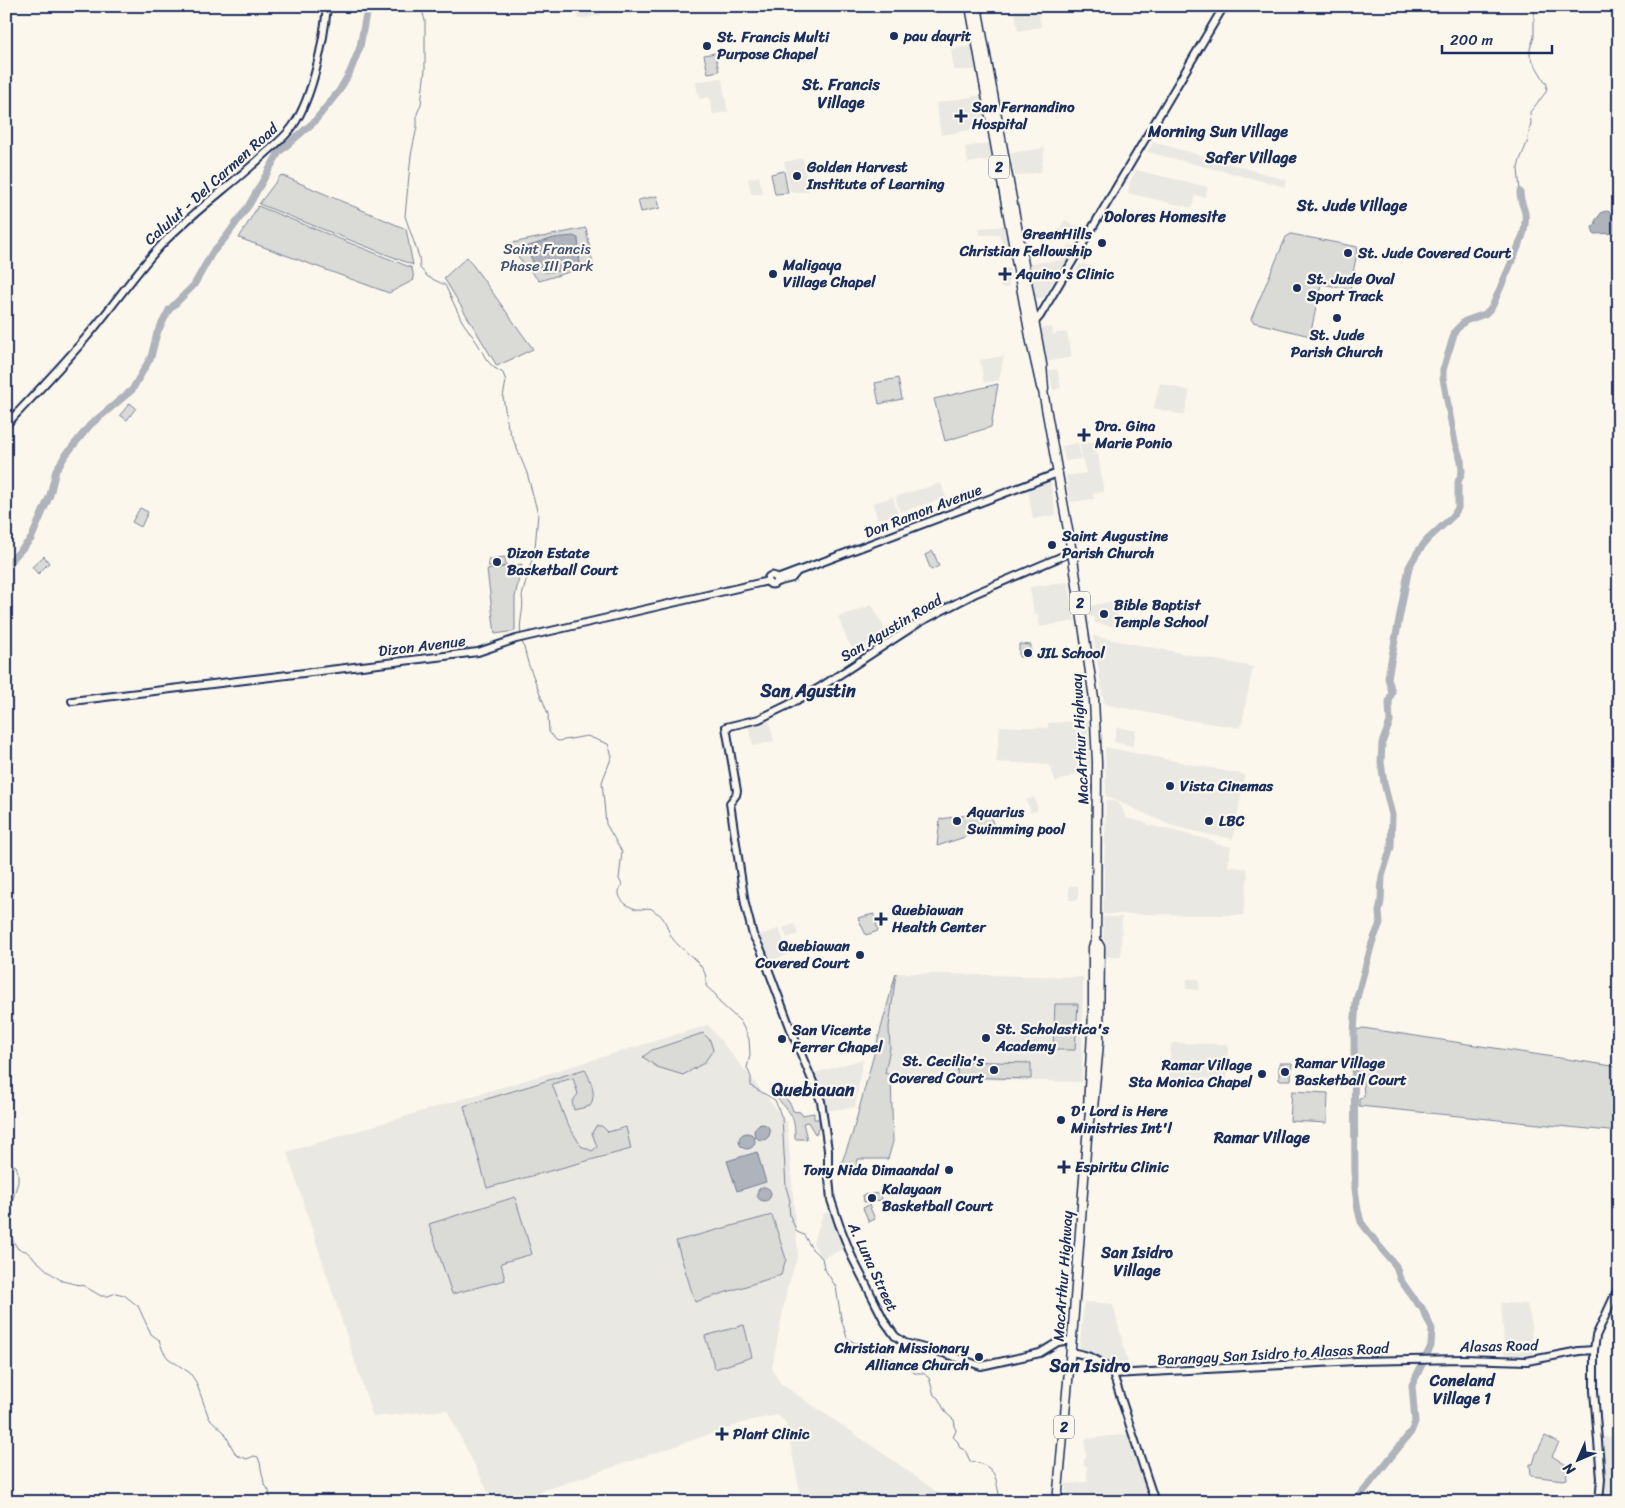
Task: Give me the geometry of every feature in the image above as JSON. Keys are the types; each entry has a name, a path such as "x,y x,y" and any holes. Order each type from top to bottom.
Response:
{"highway":[{"name":"MacArthur Highway","path":"970,6 1031,323 1043,369 1044,391 1090,665 1096,724 1096,940 1093,947 1093,1021 1088,1108 1090,1113 1057,1502"},
{"name":"MacArthur Highway","path":"977,6 1031,323"}],"street":[{"name":"Calulut - Del Carmen Road","path":"6,425 66,361 142,266 163,243 188,218 221,193 259,160 292,127 311,84 323,36 327,6"},
{"path":"1031,323 1090,234 1101,212 1224,6"},
{"name":"Don Ramon Avenue","path":"768,581 771,576 775,576 777,580 792,578 797,572 1058,472"},
{"name":"San Agustin Road","path":"726,727 759,719 788,705 819,688 920,622 974,594 1072,552"},
{"name":"Dizon Avenue","path":"72,701 478,652 524,637 768,581"},
{"name":"A. Luna Street","path":"726,727 737,791 730,803 745,904 753,936 761,950 821,1101 828,1150 831,1200 844,1238 876,1307 885,1322 900,1340 918,1348 943,1353 981,1366 1040,1353 1058,1342 1072,1340"},
{"path":"1599,1502 1601,1480 1594,1391 1594,1350 1596,1336 1619,1286"},
{"name":"Alasas Road","path":"1434,1360 1527,1361 1578,1351 1594,1350"},
{"path":"1071,1352 1090,1356 1102,1363 1113,1374 1155,1502"},
{"name":"Barangay San Isidro to Alasas Road","path":"1113,1374 1309,1363 1434,1360"}],"shaded area":[{"path":"576,6 599,6 601,15 578,19"},
{"path":"1014,6 1038,6 1041,27 1018,31"},
{"path":"972,46 976,70 954,70 951,49"},
{"path":"720,78 728,112 713,114 709,97 699,99 696,82"},
{"name":"San Fernandino Hospital","path":"982,95 987,127 941,135 936,103"},
{"path":"1153,142 1287,180 1285,187 1147,152"},
{"path":"990,143 993,159 968,163 965,147"},
{"path":"1045,148 1041,172 1015,176 1011,153"},
{"name":"Golden Harvest Institute of Learning","path":"803,158 809,191 793,193 790,191 784,162"},
{"path":"1136,170 1208,187 1205,197 1195,195 1192,208 1128,193 1130,181"},
{"path":"759,176 763,194 753,194 751,193 748,179"},
{"path":"1607,211 1619,216 1619,233 1594,234 1592,227 1596,224 1595,221 1602,212"},
{"path":"1065,220 1085,232 1078,243 1058,231"},
{"path":"1006,226 1010,246 1002,246 999,234 980,235 979,228"},
{"path":"573,236 578,238 580,266 561,271 543,272 534,264 526,247 554,238"},
{"path":"1070,244 1075,247 1043,298 1032,298 1027,277 1030,263 1065,260 1060,259"},
{"path":"999,248 1010,248 1010,257 998,258"},
{"path":"1080,264 1092,266 1092,273 1075,272"},
{"path":"1010,268 1008,288 1000,287 1001,269"},
{"path":"1052,327 1053,334 1067,332 1072,357 1046,362 1041,332 1042,328"},
{"path":"1004,356 999,380 984,383 980,360"},
{"path":"1057,369 1061,388 1053,390 1049,370"},
{"path":"1160,383 1190,391 1184,415 1154,408"},
{"path":"1095,442 1097,453 1089,455 1098,454 1104,492 1093,493 1094,499 1070,502 1066,476 1086,473 1079,444"},
{"path":"1078,443 1081,459 1065,461 1062,446"},
{"path":"1050,481 1056,515 1033,519 1028,490"},
{"path":"941,483 946,498 900,512 895,497"},
{"path":"893,497 898,515 877,519 873,503"},
{"path":"1068,582 1075,621 1040,627 1038,614 1034,615 1030,587"},
{"name":"Bible Baptist Temple School","path":"1114,601 1121,628 1095,623 1094,617 1090,617 1089,606"},
{"path":"872,605 890,639 858,658 847,640 838,617"},
{"path":"1093,636 1253,667 1241,728 1174,718 1104,704"},
{"path":"768,716 774,741 753,746 748,723"},
{"path":"1088,720 1090,769 1056,782 1049,765 996,762 1000,726 1048,728 1048,723"},
{"path":"1117,727 1136,731 1133,746 1114,742"},
{"path":"1105,747 1245,775 1233,839 1170,825 1106,796"},
{"path":"1034,797 1038,810 1031,813 1026,800"},
{"path":"1106,800 1117,802 1121,806 1126,818 1215,841 1216,844 1231,847 1228,866 1247,869 1248,873 1243,915 1103,914"},
{"path":"1069,886 1078,886 1078,900 1069,900"},
{"path":"1103,917 1122,917 1121,957 1104,957"},
{"path":"794,924 798,934 787,938 783,928"},
{"path":"779,929 789,954 768,962 757,936"},
{"name":"St. Scholastica's Academy","path":"896,973 1083,977 1082,1082 966,1079 963,1081 885,1074 890,1048 889,1027"},
{"path":"1187,979 1199,979 1199,990 1186,989"},
{"path":"708,1025 787,1122 798,1255 787,1289 772,1368 780,1383 951,1502 802,1502 786,1423 778,1415 752,1420 510,1502 493,1502 447,1410 373,1417 287,1152"},
{"path":"1171,1043 1228,1044 1227,1079 1169,1078"},
{"path":"863,1059 855,1107 825,1111 819,1095 815,1073"},
{"path":"762,1124 770,1132 762,1140 754,1132"},
{"path":"747,1133 755,1141 747,1149 739,1141"},
{"path":"757,1152 766,1182 737,1191 727,1161"},
{"path":"761,1187 767,1187 771,1194 767,1201 761,1201 757,1197 757,1191"},
{"path":"834,1211 846,1248 822,1258 813,1243 823,1214"},
{"path":"1084,1302 1113,1304 1130,1372 1115,1372 1079,1351"},
{"path":"1501,1303 1527,1304 1531,1321 1533,1361 1505,1360"},
{"path":"1130,1434 1152,1502 1065,1502 1066,1484 1087,1482 1087,1466 1084,1466 1084,1459 1086,1458 1085,1439"},
{"path":"1599,1437 1613,1437 1614,1443 1619,1443 1619,1502 1603,1502"}],"green space":[{"path":"715,53 719,71 708,73 704,55"},
{"path":"784,171 788,193 775,194 771,174"},
{"path":"281,175 406,229 413,265 259,204"},
{"path":"657,196 660,208 641,212 638,200"},
{"path":"258,206 412,268 414,280 389,293 239,238"},
{"name":"Saint Francis Phase III Park","path":"586,228 593,265 539,281 507,244"},
{"path":"1291,234 1358,247 1350,289 1321,284 1310,336 1253,322 1251,319 1286,237"},
{"path":"467,257 533,349 497,366 444,278"},
{"path":"898,378 902,399 879,404 875,383"},
{"path":"998,384 991,427 945,441 934,399"},
{"path":"130,403 136,408 127,420 120,415"},
{"path":"140,508 148,512 141,527 132,522"},
{"path":"933,551 939,566 931,570 925,555"},
{"path":"44,556 49,563 38,574 32,567"},
{"name":"Dizon Estate Basketball Court","path":"505,557 506,566 489,567 488,559"},
{"path":"522,564 515,597 515,631 495,634 487,570"},
{"path":"1019,644 1031,645 1030,657 1019,657"},
{"path":"991,812 993,828 937,846 940,819"},
{"path":"874,914 878,931 866,935 858,918"},
{"path":"896,973 889,1027 890,1048 885,1073 891,1075 893,1142 888,1159 858,1159 854,1175 839,1176 840,1167 852,1135"},
{"path":"1055,1004 1078,1004 1075,1050 1053,1050"},
{"path":"1363,1028 1619,1067 1619,1132 1359,1106 1359,1098 1364,1097 1363,1080 1358,1080 1355,1031"},
{"path":"703,1033 710,1040 713,1050 704,1063 683,1075 657,1067 643,1057 652,1050"},
{"name":"St. Cecilia's Covered Court","path":"958,1061 1031,1063 1031,1079 957,1077"},
{"name":"Ramar Village Basketball Court","path":"1279,1063 1292,1063 1291,1080 1279,1080"},
{"path":"585,1069 593,1092 590,1106 574,1110 572,1102 578,1094 573,1078 552,1084 566,1121 581,1146 592,1151 597,1147 592,1133 596,1126 602,1126 608,1132 626,1127 631,1149 487,1188 464,1106"},
{"path":"1292,1091 1328,1093 1327,1123 1290,1121"},
{"path":"783,1094 793,1111 800,1112 802,1115 814,1113 814,1119 824,1119 825,1129 817,1129 817,1134 815,1134 808,1122 803,1123 807,1139 795,1139 793,1119 775,1096"},
{"name":"Kalayaan Basketball Court","path":"881,1193 882,1200 864,1202 863,1195"},
{"path":"515,1197 532,1254 501,1263 505,1280 452,1294 429,1224"},
{"path":"869,1205 875,1219 869,1222 863,1208"},
{"path":"772,1215 786,1259 781,1275 695,1302 676,1241"},
{"path":"744,1325 752,1357 715,1369 705,1336"},
{"path":"1545,1436 1559,1443 1552,1456 1566,1465 1567,1479 1531,1476 1530,1464 1533,1464"}],"waterway":[{"path":"6,566 31,539 50,495 56,470 65,456 90,425 132,390 151,357 157,333 169,310 194,285 212,253 249,205 279,152 314,122 339,91 350,72 360,47 365,19 371,6"},
{"path":"419,6 425,21 425,70 421,104 417,114 417,127 411,155 405,216 419,257 420,268 428,277 445,285 462,321 486,359 493,367 503,373 506,381 503,397 508,427 527,473 538,514 535,548 522,596 521,636"},
{"path":"1520,192 1518,168 1527,143 1531,123 1530,112 1546,92 1547,85 1530,56 1534,37 1536,6"},
{"path":"1355,1502 1411,1432 1415,1422 1412,1385 1431,1346 1432,1329 1422,1308 1400,1279 1396,1266 1361,1222 1355,1189 1354,1033 1356,1001 1372,943 1380,923 1382,876 1391,847 1392,815 1381,762 1382,743 1390,722 1389,702 1392,692 1388,678 1409,567 1427,540 1453,516 1458,508 1458,482 1462,472 1461,460 1455,443 1443,370 1455,331 1465,321 1485,314 1492,307 1522,238 1525,213 1520,192"},
{"path":"522,640 528,663 548,714 549,732 559,741 587,736 608,744 612,756 602,782 606,824 622,852 619,879 622,885 619,893 620,897 629,906 637,909 652,909 661,916 674,941 703,970 706,977 706,986 716,995 719,1002 740,1021 746,1032 749,1039 750,1055 747,1068 751,1077 751,1086 775,1100 782,1118 786,1187 790,1201 790,1216 797,1232 804,1235 812,1249 822,1258 824,1268 836,1287 841,1318 847,1338 855,1343 875,1345 895,1361 911,1367 914,1373 923,1373 929,1378 934,1395 938,1398 946,1413 954,1420 956,1431 953,1437 958,1442 960,1448 965,1450 970,1461 991,1470 996,1480 1001,1502"},
{"path":"6,1163 16,1166 18,1173 18,1182 11,1205 9,1223 9,1233 18,1249 26,1251 62,1281 84,1286 101,1296 116,1293 124,1295 138,1306 151,1334 159,1340 168,1358 190,1373 196,1382 209,1418 224,1432 236,1455 247,1459 254,1456 258,1457 271,1502"}],"place":[{"name":"pau dayrit","path":"894,36"},
{"name":"St. Francis Multi Purpose Chapel","path":"707,46"},
{"name":"San Fernandino Hospital","path":"961,116"},
{"name":"Golden Harvest Institute of Learning","path":"797,176"},
{"name":"GreenHills Christian Fellowship","path":"1102,243"},
{"name":"St. Jude Covered Court","path":"1348,253"},
{"name":"Maligaya Village Chapel","path":"773,274"},
{"name":"Aquino's Clinic","path":"1005,274"},
{"name":"St. Jude Oval Sport Track","path":"1297,288"},
{"name":"St. Jude Parish Church","path":"1337,318"},
{"name":"Dra. Gina Marie Ponio","path":"1084,435"},
{"name":"Saint Augustine Parish Church","path":"1052,545"},
{"name":"Dizon Estate Basketball Court","path":"497,562"},
{"name":"Bible Baptist Temple School","path":"1104,614"},
{"name":"JIL School","path":"1028,653"},
{"name":"Vista Cinemas","path":"1170,786"},
{"name":"Aquarius Swimming pool","path":"957,821"},
{"name":"LBC","path":"1209,821"},
{"name":"Quebiawan Health Center","path":"881,919"},
{"name":"Quebiawan Covered Court","path":"860,955"},
{"name":"St. Scholastica's Academy","path":"986,1038"},
{"name":"San Vicente Ferrer Chapel","path":"782,1039"},
{"name":"St. Cecilia's Covered Court","path":"994,1070"},
{"name":"Ramar Village Basketball Court","path":"1285,1072"},
{"name":"Ramar Village Sta Monica Chapel","path":"1262,1074"},
{"name":"D' Lord is Here Ministries Int'l","path":"1061,1120"},
{"name":"Espiritu Clinic","path":"1064,1167"},
{"name":"Tony Nida Dimaandal","path":"949,1170"},
{"name":"Kalayaan Basketball Court","path":"872,1198"},
{"name":"Christian Missionary Alliance Church","path":"979,1357"},
{"name":"Plant Clinic","path":"722,1434"}],"district":[{"name":"St. Francis Village","path":"841,93"},
{"name":"Morning Sun Village","path":"1218,131"},
{"name":"Safer Village","path":"1251,157"},
{"name":"St. Jude Village","path":"1352,205"},
{"name":"Dolores Homesite","path":"1165,216"},
{"name":"San Agustin","path":"808,691"},
{"name":"Quebiauan","path":"813,1090"},
{"name":"Ramar Village","path":"1262,1137"},
{"name":"San Isidro Village","path":"1137,1261"},
{"name":"San Isidro","path":"1090,1366"},
{"name":"Coneland Village 1","path":"1462,1389"}]}
